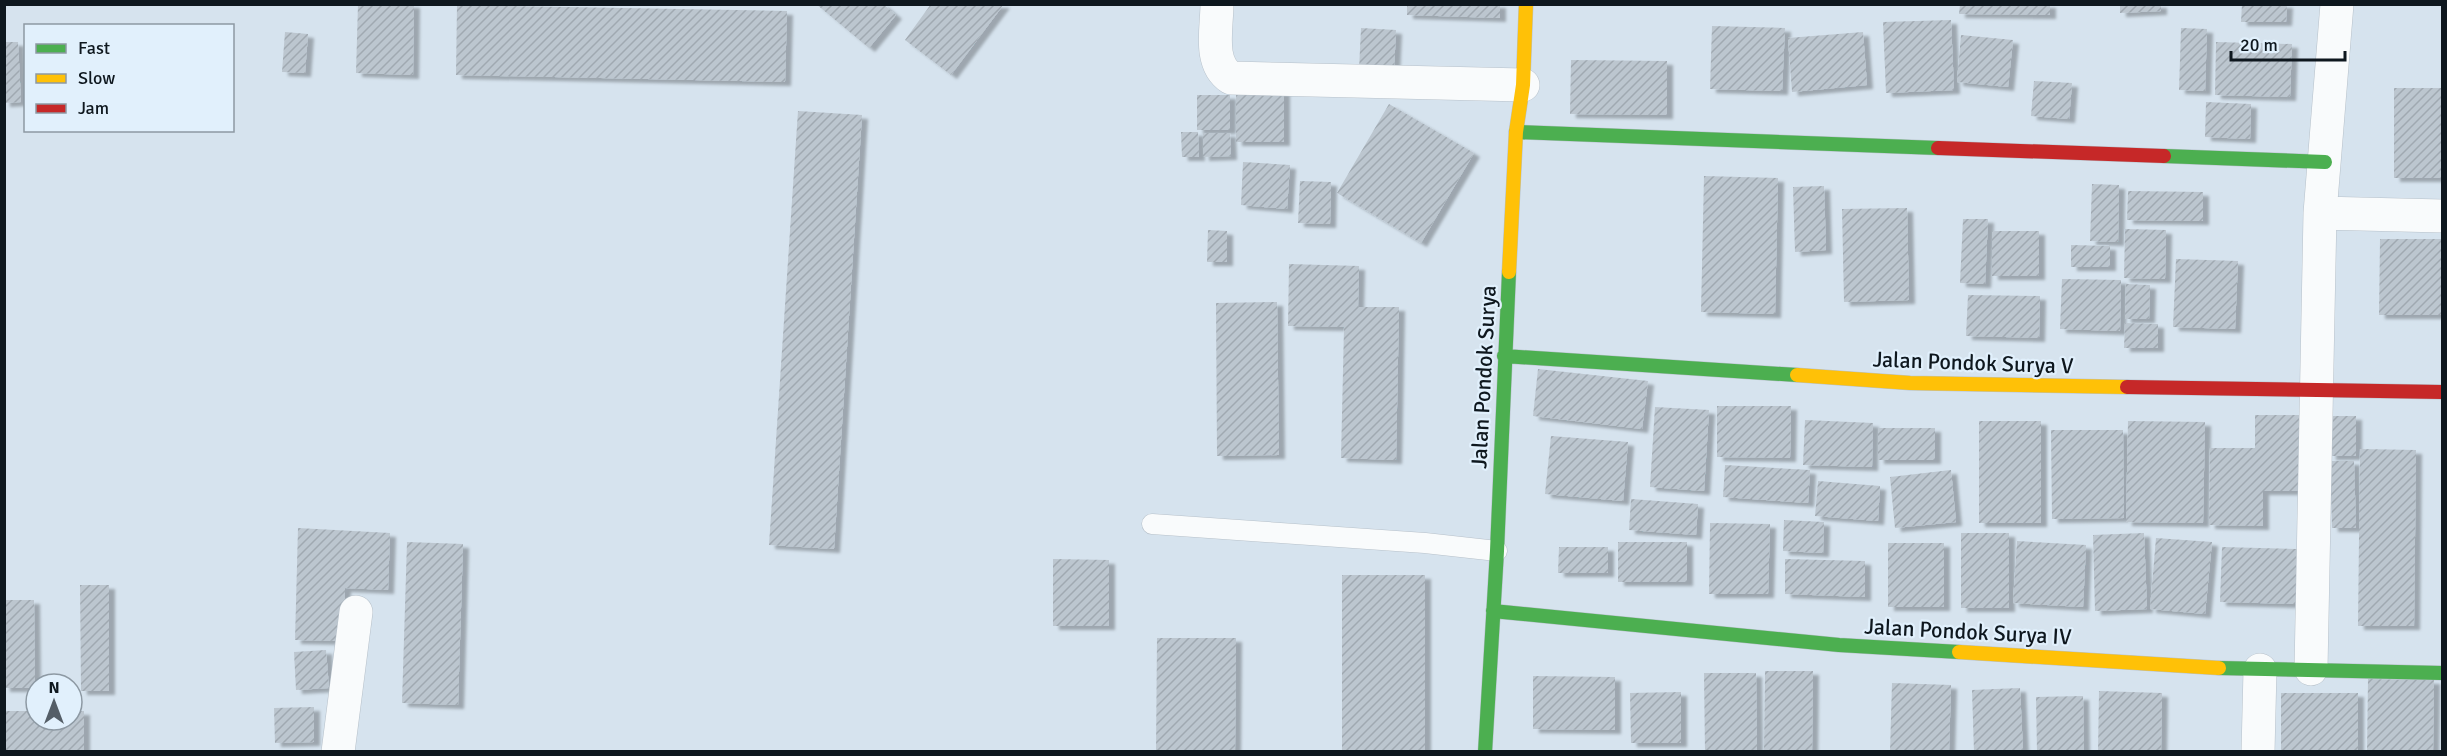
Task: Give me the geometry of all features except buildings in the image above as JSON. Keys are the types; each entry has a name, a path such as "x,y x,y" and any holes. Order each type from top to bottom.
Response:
{"street":[{"path":"1217,4 1216,56 1219,67 1231,78 1522,85"},
{"name":"Jalan Pondok Surya","path":"1485,752 1497,550 1503,356 1526,4"},
{"path":"2311,669 2319,213 2337,4"},
{"path":"1516,132 2325,162"},
{"path":"2319,213 2442,216"},
{"name":"Jalan Pondok Surya V","path":"1503,356 1910,383 2442,392"},
{"name":"Jalan Pondok Surya IV","path":"1493,611 1839,645 2260,670 2311,669 2442,673"},
{"path":"338,752 356,612"},
{"path":"2258,752 2260,670"}],"lane":[{"path":"1152,524 1497,550"}],"traffic: fast":[{"path":"1516,132 1938,148"},
{"path":"2164,156 2325,162"},
{"path":"1485,752 1497,551 1509,272"},
{"path":"1504,356 1797,375"},
{"path":"1493,611 1839,645 1959,652"},
{"path":"2219,668 2442,673"}],"traffic: slow":[{"path":"1509,272 1516,132 1523,85 1526,4"},
{"path":"1797,375 1910,383 2127,387"},
{"path":"1959,652 2219,668"}],"traffic: jam":[{"path":"1938,148 2164,156"},
{"path":"2127,387 2442,392"}]}
